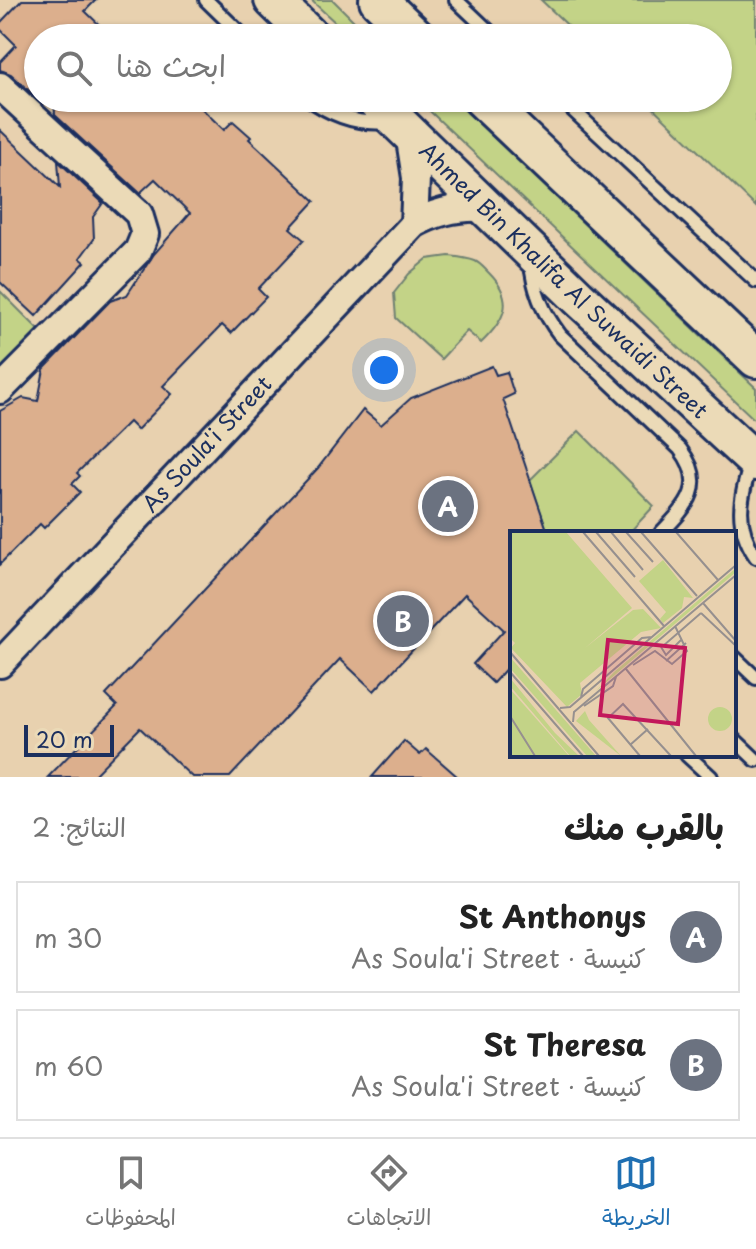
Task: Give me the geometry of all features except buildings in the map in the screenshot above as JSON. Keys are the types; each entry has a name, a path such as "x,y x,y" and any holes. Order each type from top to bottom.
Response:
{"street":[{"path":"273,0 298,24"},
{"path":"378,0 403,24"},
{"path":"0,86 24,108"},
{"path":"0,390 138,251 145,234 139,214 28,112"},
{"path":"496,112 756,359"},
{"path":"393,117 416,178 414,224"},
{"name":"Ahmed Bin Khalifa Al Suwaidi Street","path":"393,117 754,460"},
{"name":"As Soula'i Street","path":"0,664 414,224 441,212 470,207 486,208"}],"lane":[{"path":"206,0 231,24"},
{"path":"456,0 481,24"},
{"path":"329,112 359,122 378,123 393,117"},
{"path":"575,112 756,281"},
{"path":"531,251 537,296 551,323 680,449 691,466 693,488 690,499 663,531"},
{"path":"754,460 741,504 739,537 756,557"},
{"path":"736,659 756,678"},
{"path":"736,741 756,760"},
{"path":"689,757 711,777"}],"green space":[{"path":"311,0 333,0 357,24 337,24"},
{"path":"541,0 756,0 756,207 658,112 732,112 732,24 566,24"},
{"path":"431,112 467,112 756,388 756,421"},
{"path":"449,256 472,260 482,266 503,292 505,301 501,318 481,343 467,331 441,359 396,318 394,293 409,274 427,259"},
{"path":"0,291 40,331 0,373"},
{"path":"579,431 654,506 631,531 547,531 530,480"}],"place":[{"name":"St Anthonys","path":"448,506"},
{"name":"St Theresa","path":"403,621"}]}
